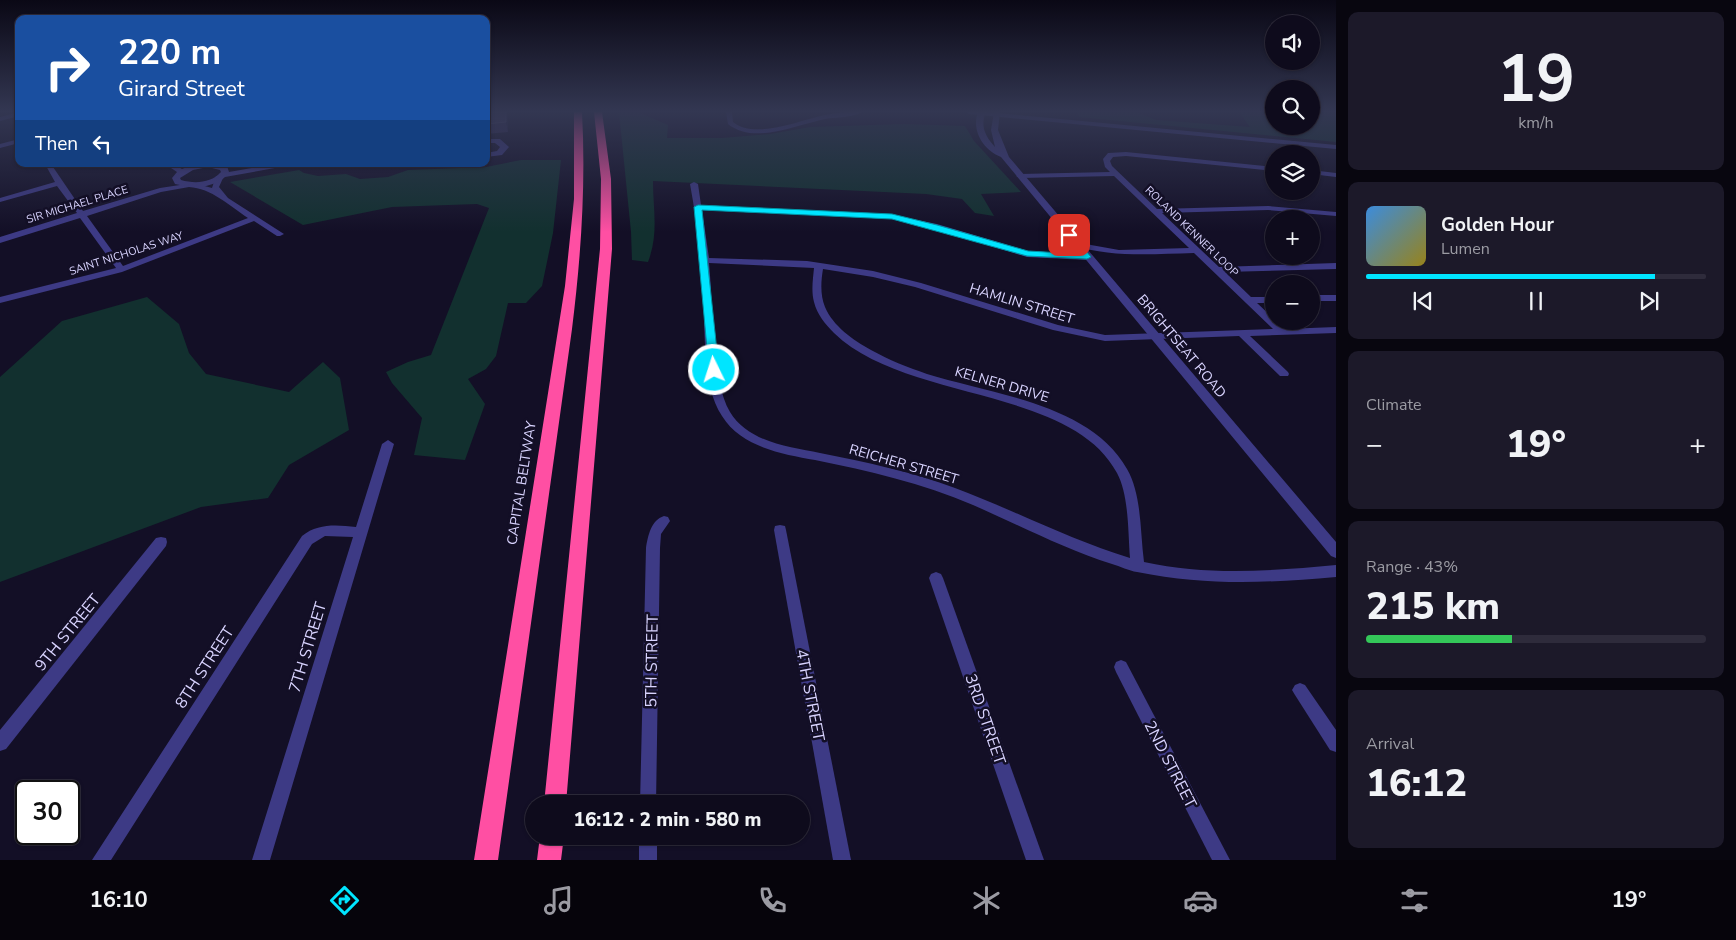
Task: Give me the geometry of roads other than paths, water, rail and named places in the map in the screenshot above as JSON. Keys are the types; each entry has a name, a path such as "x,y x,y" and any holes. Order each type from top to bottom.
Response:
{"highway":[{"name":"CAPITAL BELTWAY","path":"486,860 570,302 579,207 580,152"},
{"path":"603,152 606,179"},
{"path":"556,795 602,310 606,249 608,152"},
{"path":"549,860 551,845"}],"street":[{"name":"BRIGHTSEAT ROAD","path":"997,152 1005,158 1336,552"},
{"name":"BRIGHTSEAT ROAD","path":"1002,152 1005,158"},
{"path":"1114,172 1106,161 1107,158 1111,155 1126,154 1265,168"},
{"path":"50,167 58,183 121,269"},
{"path":"172,167 179,175"},
{"path":"179,175 194,167"},
{"path":"209,167 222,174 267,167"},
{"path":"191,185 244,167"},
{"path":"1018,174 1114,172"},
{"name":"ROLAND KENNER LOOP","path":"1114,172 1281,331"},
{"path":"1320,173 1336,175"},
{"path":"222,174 215,187 225,200 280,234"},
{"path":"179,175 178,182 219,193"},
{"name":"SIR MICHAEL PLACE","path":"160,190 179,175"},
{"path":"0,200 58,183"},
{"name":"REICHER STREET","path":"694,184 704,260 715,388 727,415 738,428 749,436 779,448 888,472 950,491 1087,549 1138,567 1214,578 1258,577 1336,571"},
{"name":"SIR MICHAEL PLACE","path":"0,240 160,190 191,185"},
{"path":"698,207 892,216 934,226 1027,254 1089,259 1112,253 1195,250"},
{"path":"1155,211 1268,208 1311,210 1336,214"},
{"path":"1161,218 1282,215 1336,221"},
{"name":"SAINT NICHOLAS WAY","path":"0,300 121,269 191,244 255,218"},
{"path":"1075,242 1112,253"},
{"name":"HAMLIN STREET","path":"704,260 819,266 905,281 1078,334 1116,338 1336,330"},
{"name":"KELNER DRIVE","path":"819,266 817,295 824,313 846,338 868,354 913,374 1046,411 1072,423 1096,440 1114,459 1126,480 1130,493 1138,567"},
{"path":"1216,270 1336,266"},
{"path":"1320,298 1336,298"},
{"path":"1248,300 1265,300"},
{"path":"1241,333 1284,374"},
{"name":"7TH STREET","path":"261,860 388,444"},
{"name":"5TH STREET","path":"648,795 653,548 655,533 664,521"},
{"name":"4TH STREET","path":"780,530 842,860"},
{"name":"8TH STREET","path":"102,860 307,540 323,531 360,532"},
{"name":"9TH STREET","path":"0,743 161,542"},
{"name":"3RD STREET","path":"936,578 1035,860"},
{"name":"2ND STREET","path":"1121,667 1221,860"},
{"path":"1300,690 1336,744"},
{"path":"648,845 648,860"}]}
